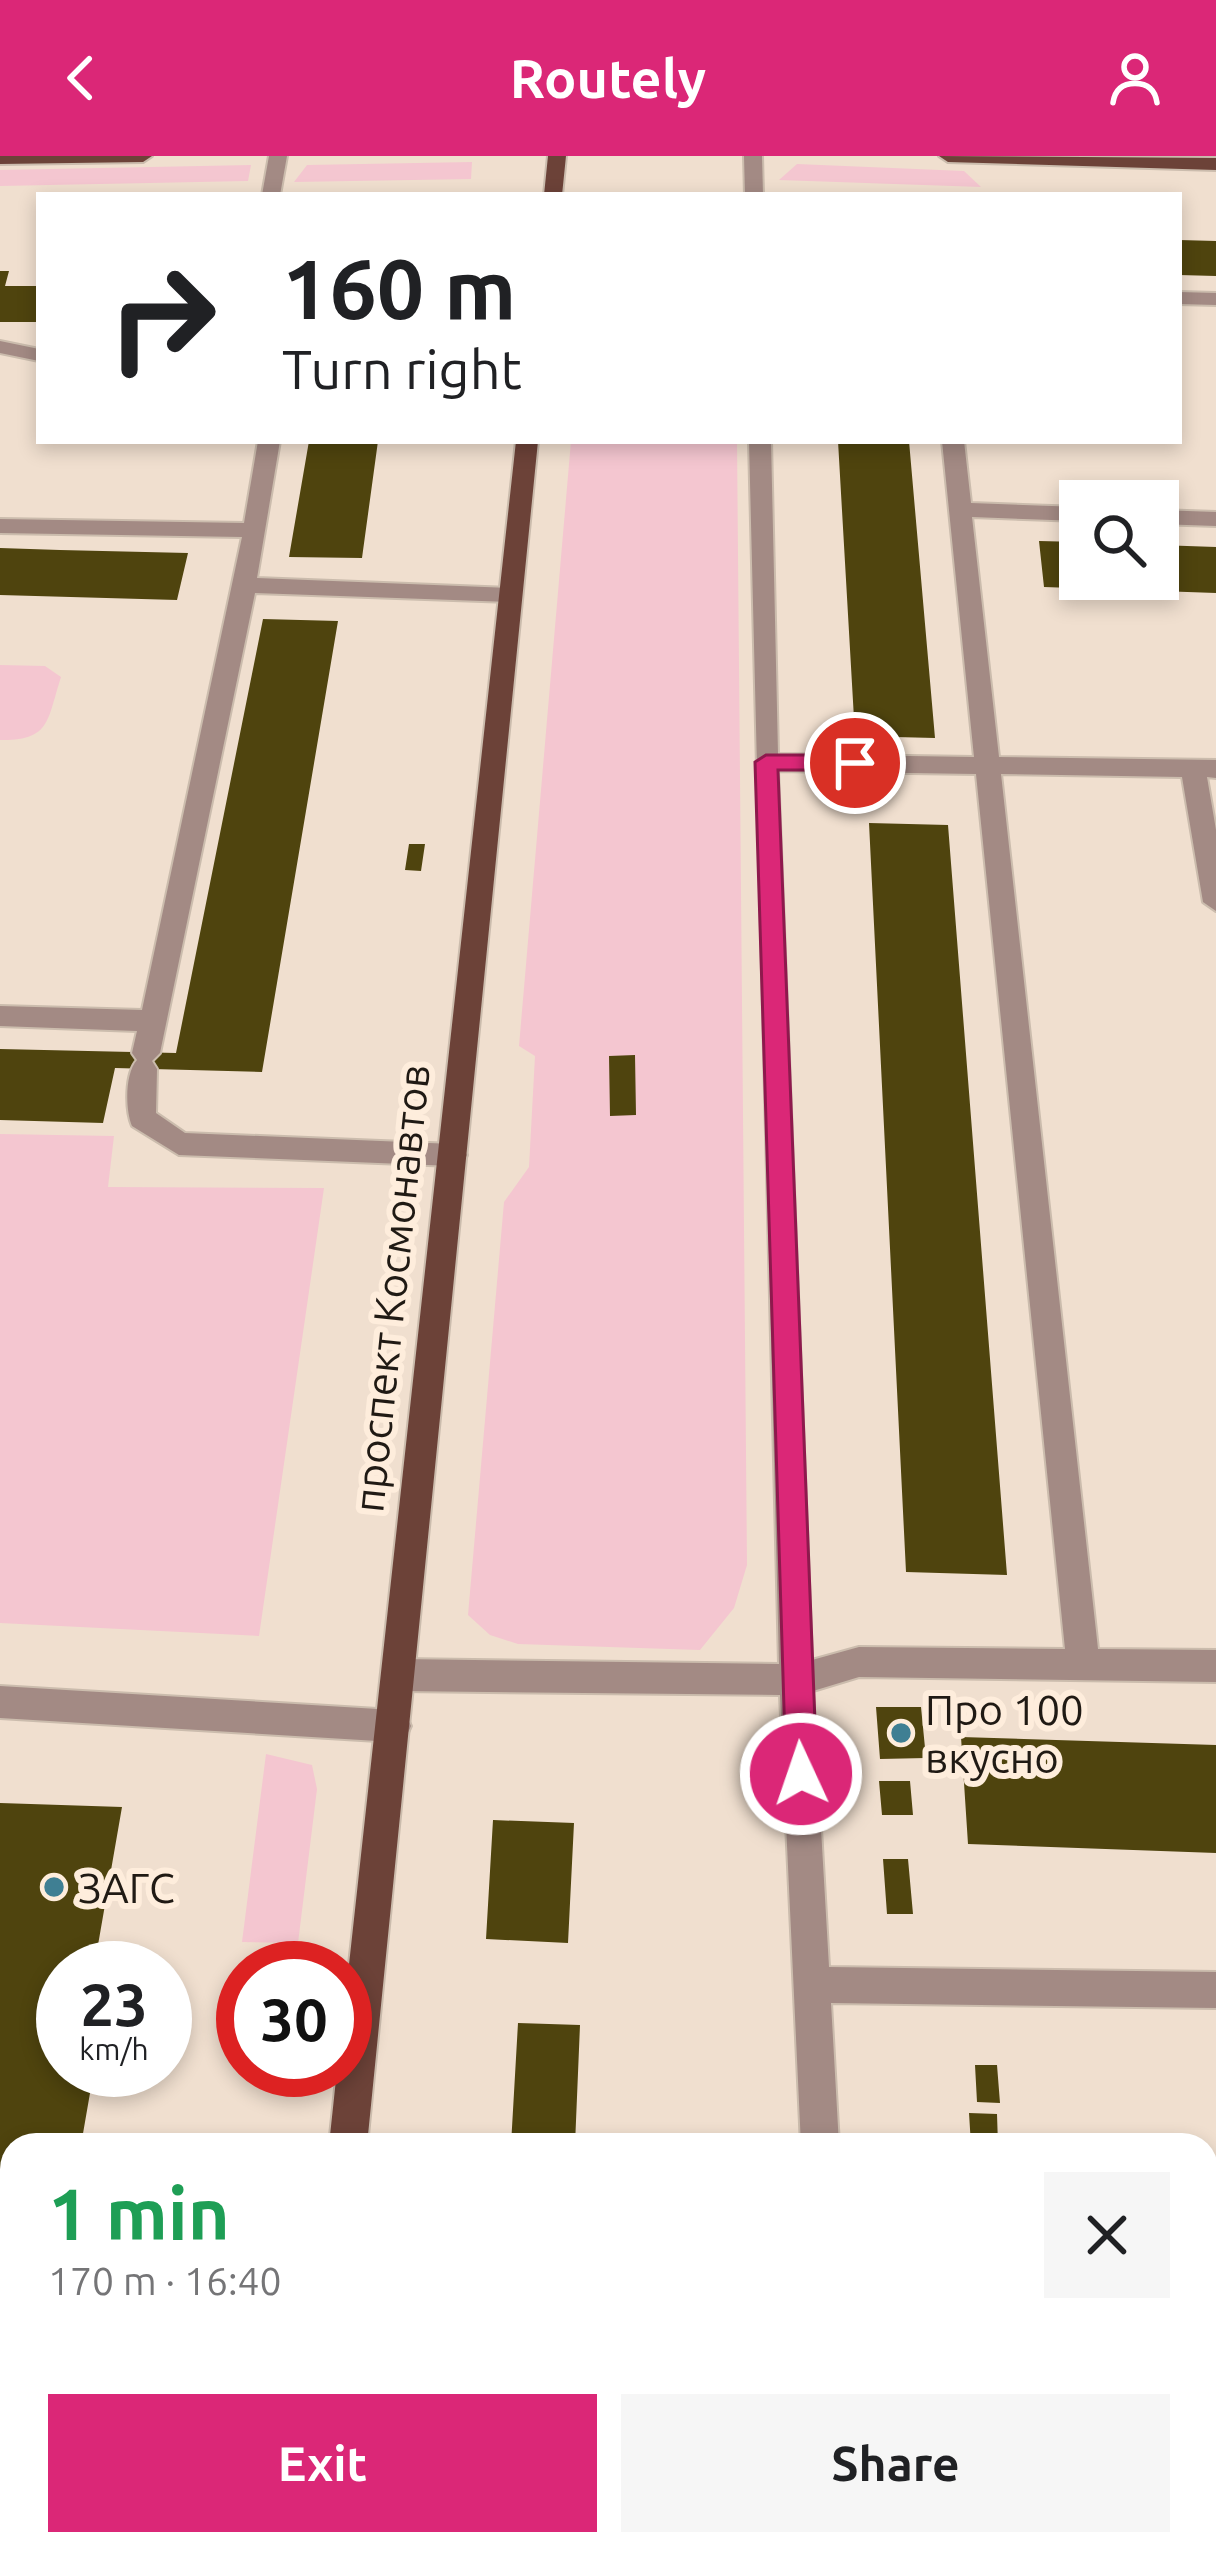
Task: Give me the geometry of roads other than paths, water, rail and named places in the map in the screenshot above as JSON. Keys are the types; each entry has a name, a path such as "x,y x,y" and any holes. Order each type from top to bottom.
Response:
{"main road":[{"path":"0,158 143,156"},
{"path":"554,192 557,156"},
{"path":"948,156 1216,164"},
{"name":"проспект Космонавтов","path":"349,2133 527,444"}],"street":[{"path":"272,192 278,156"},
{"path":"753,156 754,192"},
{"path":"1182,298 1216,299"},
{"path":"0,347 36,354"},
{"path":"269,444 245,585 152,1021 142,1118 179,1144 453,1155"},
{"path":"760,444 796,1679 820,2133"},
{"path":"953,444 1083,1663"},
{"path":"961,510 1059,513"},
{"path":"1179,518 1216,519"},
{"path":"0,526 255,530"},
{"path":"245,585 510,595"},
{"path":"766,762 1204,769 1216,902"},
{"path":"0,1016 152,1021"},
{"path":"400,1675 796,1679 859,1662 1216,1666"},
{"path":"0,1702 394,1726"},
{"path":"814,1985 1216,1990"}],"place":[{"name":"Про 100 вкусно","path":"901,1733"},
{"name":"ЗАГС","path":"54,1887"}]}
